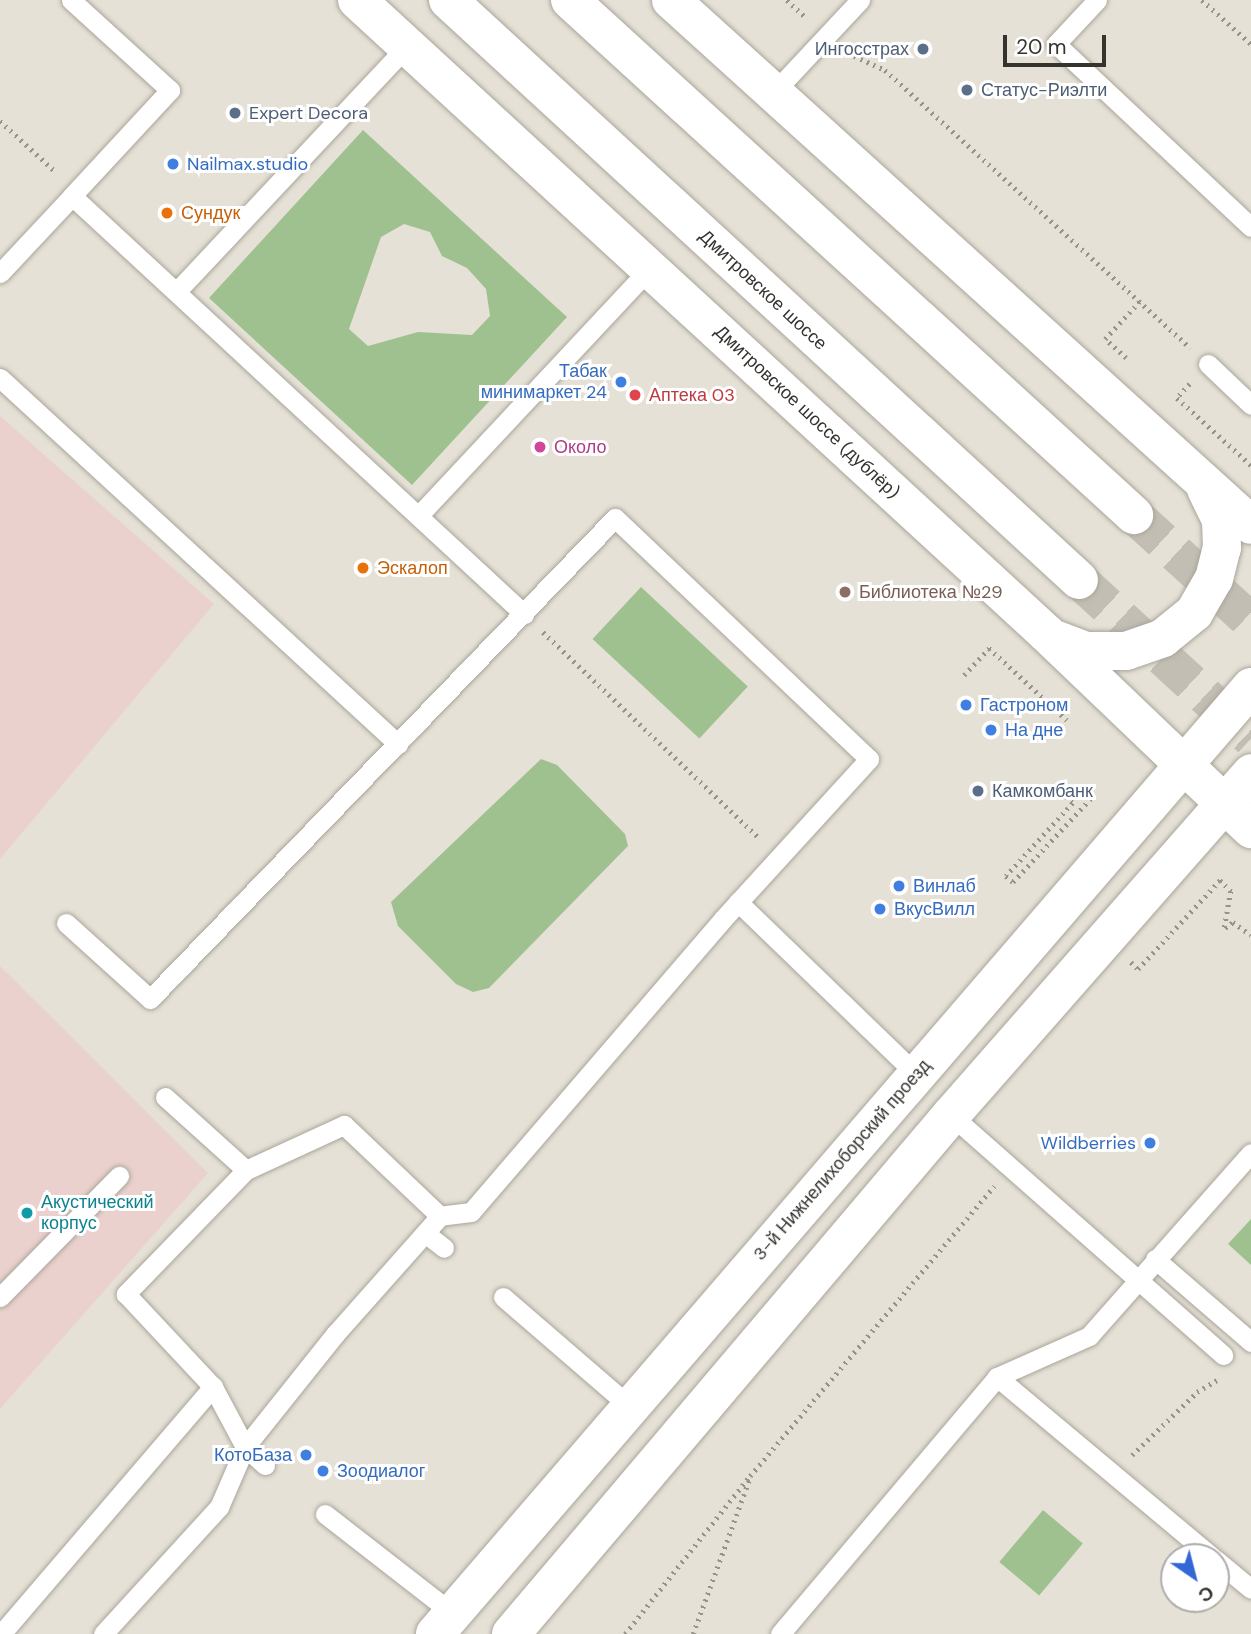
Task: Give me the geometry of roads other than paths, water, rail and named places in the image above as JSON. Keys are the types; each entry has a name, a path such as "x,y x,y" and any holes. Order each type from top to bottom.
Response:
{"main road":[{"name":"Дмитровское шоссе (дублёр)","path":"357,0 651,267 1046,633 1251,829"},
{"name":"Дмитровское шоссе","path":"448,0 1079,580"},
{"path":"570,0 1134,515"},
{"path":"671,0 1251,525"},
{"path":"1046,633 1086,651 1126,651 1163,639 1194,613 1214,579 1222,541 1216,501 1197,477"},
{"name":"3-й Нижнелихоборский проезд","path":"444,1623 628,1405 1251,687"},
{"path":"511,1634 951,1115 1251,773"}],"lane":[{"path":"0,273 170,90 71,0"},
{"path":"774,92 860,0"},
{"path":"1097,0 1056,44 1251,227"},
{"path":"177,291 407,46"},
{"path":"74,193 524,614"},
{"path":"419,515 651,267"},
{"path":"1208,365 1251,405"},
{"path":"0,378 398,744"},
{"path":"66,923 150,999 615,518 869,759 738,902 471,1212 440,1216 336,1333 244,1447 219,1507 103,1634"},
{"path":"738,902 917,1075"},
{"path":"165,1097 246,1170"},
{"path":"951,1115 1226,1364"},
{"path":"265,1465 244,1447 213,1387 126,1294 246,1170 344,1125 440,1216"},
{"path":"780,1634 997,1377 1089,1336 1135,1280 1251,1153"},
{"path":"0,1297 119,1176"},
{"path":"425,1233 444,1248"},
{"path":"1155,1259 1251,1342"},
{"path":"503,1297 628,1405"},
{"path":"997,1377 1195,1543"},
{"path":"1,1634 213,1387"},
{"path":"325,1514 444,1623"},
{"path":"1230,1572 1251,1590"}],"tunnel":[{"path":"1134,515 1251,622"},
{"path":"1079,580 1251,738"}],"place":[{"name":"Ингосстрах","path":"923,49"},
{"name":"Статус-Риэлти","path":"967,90"},
{"name":"Expert Decora","path":"235,113"},
{"name":"Nailmax.studio","path":"173,164"},
{"name":"Сундук","path":"167,213"},
{"name":"Табак минимаркет 24","path":"621,382"},
{"name":"Аптека 03","path":"635,395"},
{"name":"Около","path":"540,447"},
{"name":"Эскалоп","path":"363,568"},
{"name":"Библиотека №29","path":"845,592"},
{"name":"Гастроном","path":"966,705"},
{"name":"На дне","path":"991,730"},
{"name":"Камкомбанк","path":"978,791"},
{"name":"Винлаб","path":"899,886"},
{"name":"ВкусВилл","path":"880,909"},
{"name":"Wildberries","path":"1150,1143"},
{"name":"Акустический корпус","path":"27,1213"},
{"name":"КотоБаза","path":"306,1455"},
{"name":"Зоодиалог","path":"323,1471"}]}
